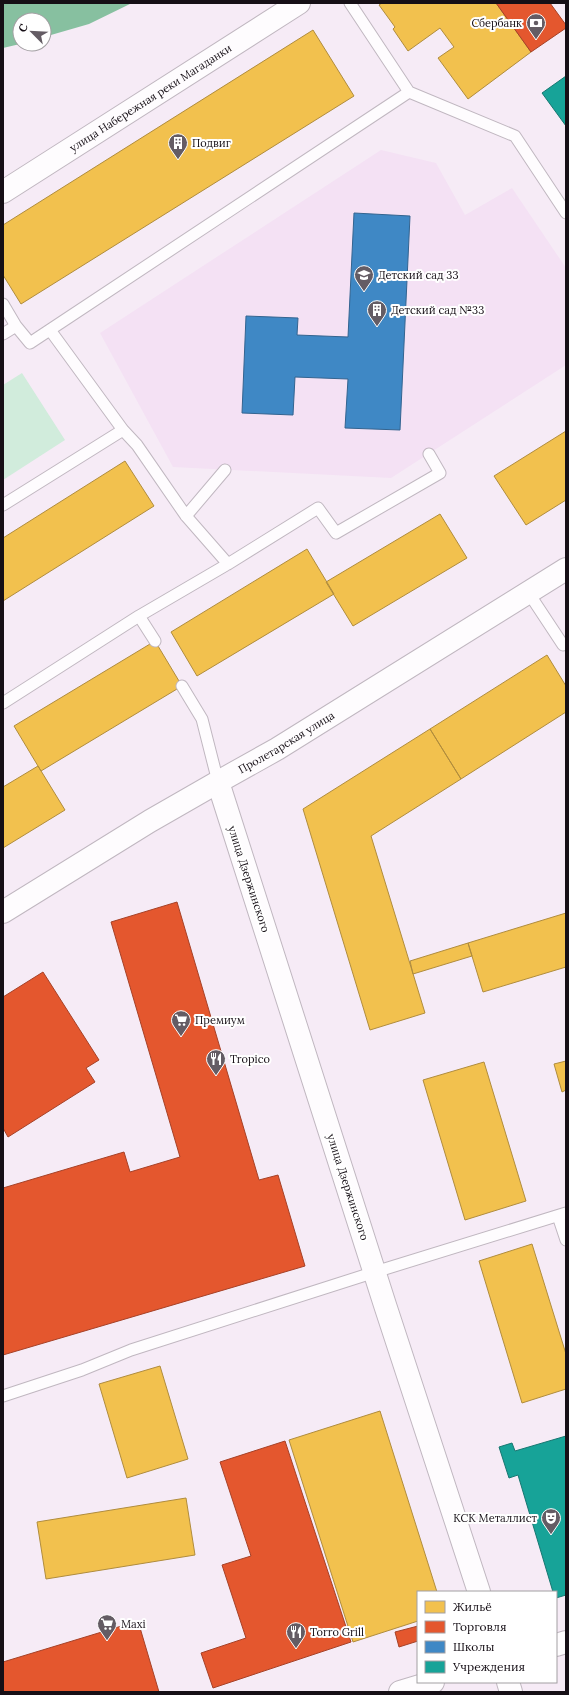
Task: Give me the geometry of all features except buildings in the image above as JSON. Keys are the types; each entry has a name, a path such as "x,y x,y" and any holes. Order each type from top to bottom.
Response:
{"street":[{"name":"улица Набережная реки Магаданки","path":"3,192 299,3"},
{"name":"Пролетарская улица","path":"3,912 150,821 277,749 566,569"},
{"name":"улица Дзержинского","path":"218,782 479,1591"},
{"path":"400,1692 430,1683"}],"lane":[{"path":"350,3 409,92 515,136 566,213"},
{"path":"3,304 16,326 30,343 409,92"},
{"path":"3,334 16,326"},
{"path":"50,330 123,430 137,445 186,516 228,564"},
{"path":"3,505 123,430"},
{"path":"3,703 140,616 318,508 336,533 440,473 429,454"},
{"path":"186,516 225,470"},
{"path":"528,592 563,645"},
{"path":"140,616 155,641"},
{"path":"182,686 202,718 218,782"},
{"path":"3,1396 82,1370 132,1350 562,1214 566,1240"}],"shaded area":[{"path":"3,3 132,3 89,24 52,35 52,12 12,12 12,46 3,48"},
{"name":"Детский сад 33","path":"381,150 436,163 465,215 512,188 566,268 566,365 391,478 173,467 100,333"},
{"path":"22,373 65,440 3,480 3,385"}],"place":[{"name":"Сбербанк","path":"536,40"},
{"name":"Подвиг","path":"178,160"},
{"name":"Детский сад 33","path":"364,292"},
{"name":"Детский сад №33","path":"377,327"},
{"name":"Премиум","path":"181,1037"},
{"name":"Tropico","path":"216,1076"},
{"name":"КСК Металлист","path":"551,1535"},
{"name":"Maxi","path":"107,1641"},
{"name":"Torro Grill","path":"296,1649"}]}
